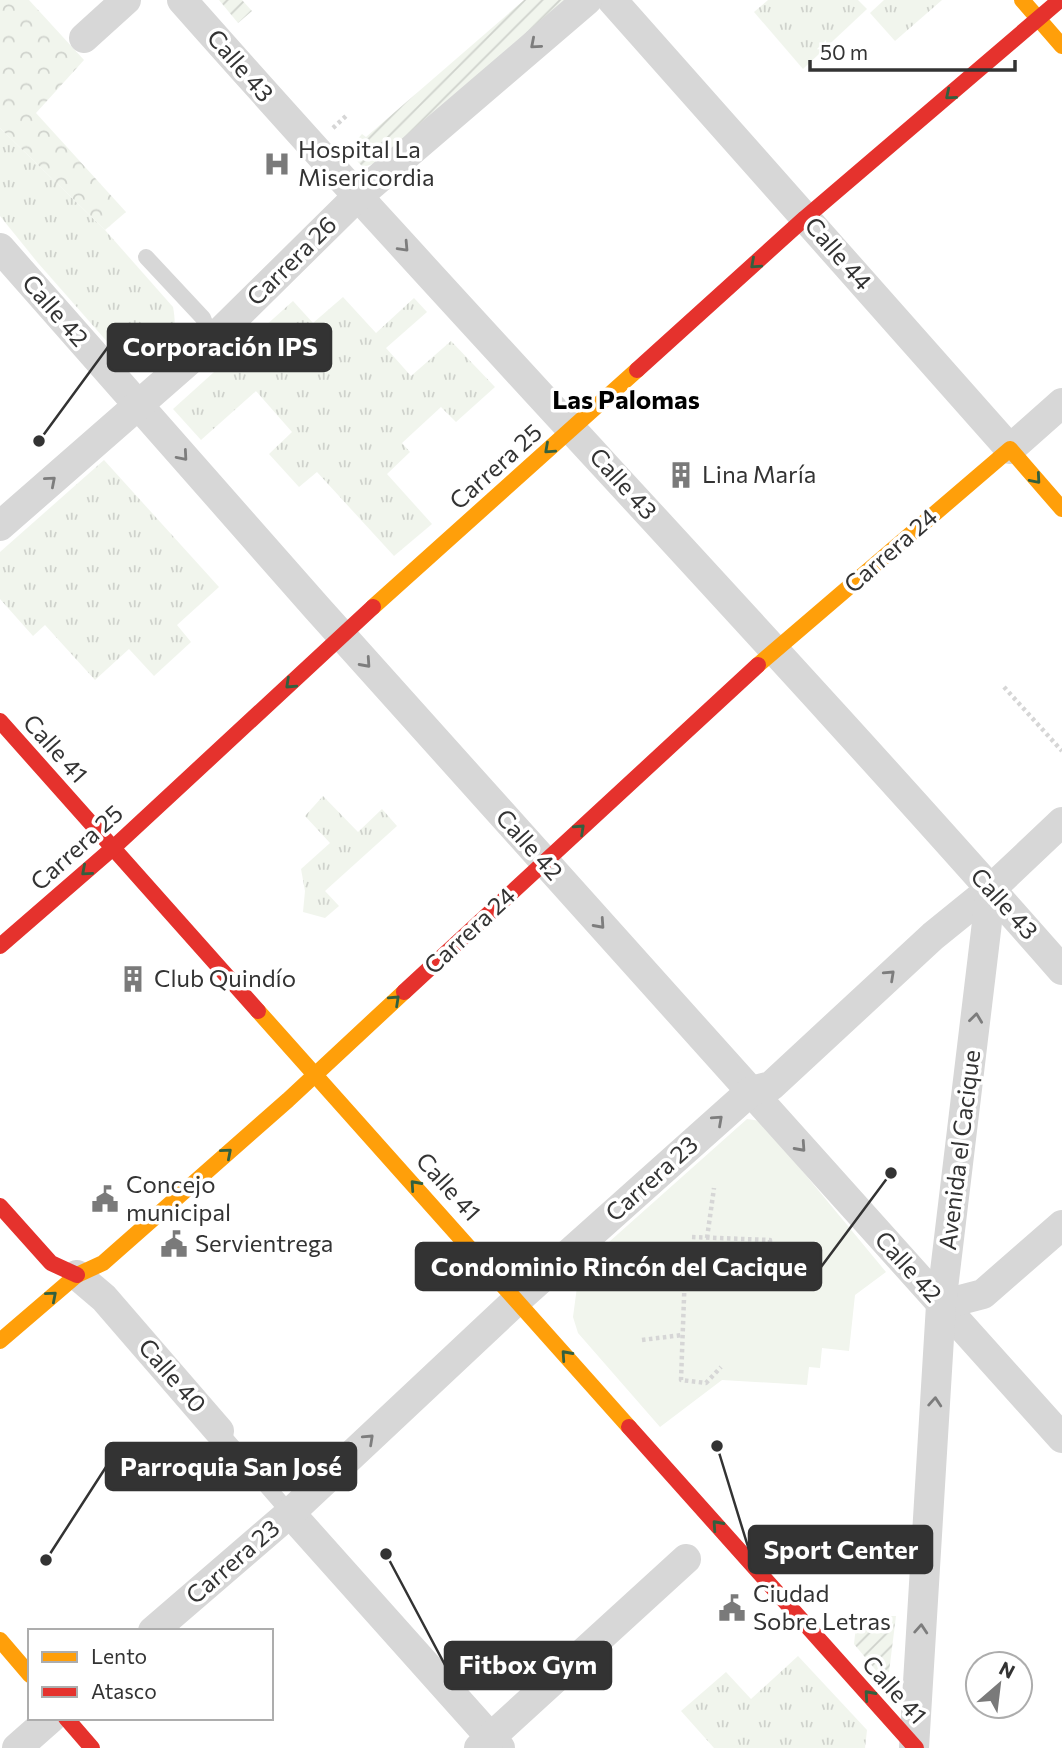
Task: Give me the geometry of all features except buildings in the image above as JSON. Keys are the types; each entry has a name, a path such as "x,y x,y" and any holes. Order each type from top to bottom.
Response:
{"main road":[{"path":"1022,0 1062,46"},
{"name":"Carrera 25","path":"0,946 113,848 341,636 805,218 1060,0"},
{"name":"Calle 44","path":"1010,449 1062,509"},
{"name":"Carrera 24","path":"0,1341 77,1275 103,1263 316,1073 774,650 1010,449"},
{"name":"Calle 41","path":"0,721 914,1747"},
{"name":"Calle 40","path":"0,1206 51,1263 77,1275"},
{"path":"0,1640 28,1673"},
{"path":"68,1720 92,1748"}],"street":[{"path":"84,38 127,0"},
{"name":"Calle 43","path":"182,0 357,197 572,428 1062,970"},
{"name":"Carrera 26","path":"0,526 207,345 357,197 587,0"},
{"name":"Calle 44","path":"612,0 1010,449"},
{"name":"Calle 42","path":"0,248 341,636 1062,1438"},
{"name":"Carrera 24","path":"1010,449 1062,403"},
{"name":"Carrera 23","path":"155,1629 290,1513 517,1300 751,1090 771,1086 933,936 1062,822"},
{"name":"Avenida el Cacique","path":"914,1747 941,1305 990,888"},
{"path":"941,1305 983,1294 1062,1225"},
{"name":"Calle 40","path":"77,1275 104,1298 219,1431"},
{"name":"Calle 40","path":"290,1513 490,1745"},
{"path":"490,1745 686,1559"},
{"path":"17,1748 49,1720"}],"lane":[{"path":"146,257 203,318 207,328 207,345"},
{"name":"Calle 40","path":"219,1431 290,1513"}],"path":[{"path":"1004,687 1062,751"},
{"path":"707,1238 714,1188"},
{"path":"692,1237 770,1240 770,1251"},
{"path":"686,1244 681,1380 706,1382 721,1367"},
{"path":"642,1280 684,1289"},
{"path":"642,1340 682,1335"}],"green space":[{"path":"0,0 29,0 84,60 36,113 126,212 105,230 0,128"},
{"path":"219,0 242,0 252,11 238,23"},
{"path":"524,0 570,0 383,161 363,167 347,151 362,134 366,137"},
{"path":"768,0 858,0 867,9 803,69 754,12"},
{"path":"884,0 942,0 895,41 870,13"},
{"path":"0,128 105,230 173,307 173,335 166,349 147,369 132,370 0,216"},
{"path":"343,297 376,333 414,298 427,312 386,348 411,376 451,341 495,387 456,422 441,407 402,443 410,452 387,474 432,524 394,556 317,472 299,487 269,454 292,432 256,391 201,440 173,409 293,301 313,323"},
{"path":"104,460 219,587 177,625 191,642 154,676 129,649 95,680 45,625 33,636 0,599 0,552"},
{"path":"323,796 358,832 382,809 397,826 325,891 339,906 325,918 303,912 305,891 301,869 330,843 305,816"},
{"path":"747,1119 761,1121 886,1272 855,1295 849,1351 822,1348 820,1368 809,1367 807,1385 722,1380 660,1427 578,1333 573,1317 579,1272 591,1258"},
{"path":"888,1616 896,1616 889,1672 879,1674 854,1644 856,1626 887,1621"},
{"path":"798,1656 867,1730 865,1748 714,1748 681,1711 726,1672 751,1699"}],"traffic: slow":[{"path":"1022,0 1062,46"},
{"path":"373,607 637,370"},
{"path":"758,665 1010,449 1062,509"},
{"path":"0,1341 77,1275 103,1263 288,1100 404,992"},
{"path":"258,1011 629,1427"},
{"path":"0,1640 28,1673"}],"traffic: jam":[{"path":"637,370 805,218 1060,0"},
{"path":"0,946 113,848 373,607"},
{"path":"404,992 758,665"},
{"path":"0,721 258,1011"},
{"path":"0,1206 51,1263 77,1275"},
{"path":"629,1427 916,1748"},
{"path":"68,1720 92,1748"}],"place":[{"name":"Hospital La Misericordia","path":"277,164"},
{"name":"Corporación IPS","path":"39,441"},
{"name":"Lina María","path":"681,475"},
{"name":"Club Quindío","path":"133,979"},
{"name":"Condominio Rincón del Cacique","path":"891,1173"},
{"name":"Concejo municipal","path":"105,1199"},
{"name":"Servientrega","path":"174,1244"},
{"name":"Sport Center","path":"717,1446"},
{"name":"Fitbox Gym","path":"386,1554"},
{"name":"Parroquia San José","path":"46,1560"},
{"name":"Ciudad Sobre Letras","path":"732,1608"}],"district":[{"name":"Las Palomas","path":"626,400"}]}
